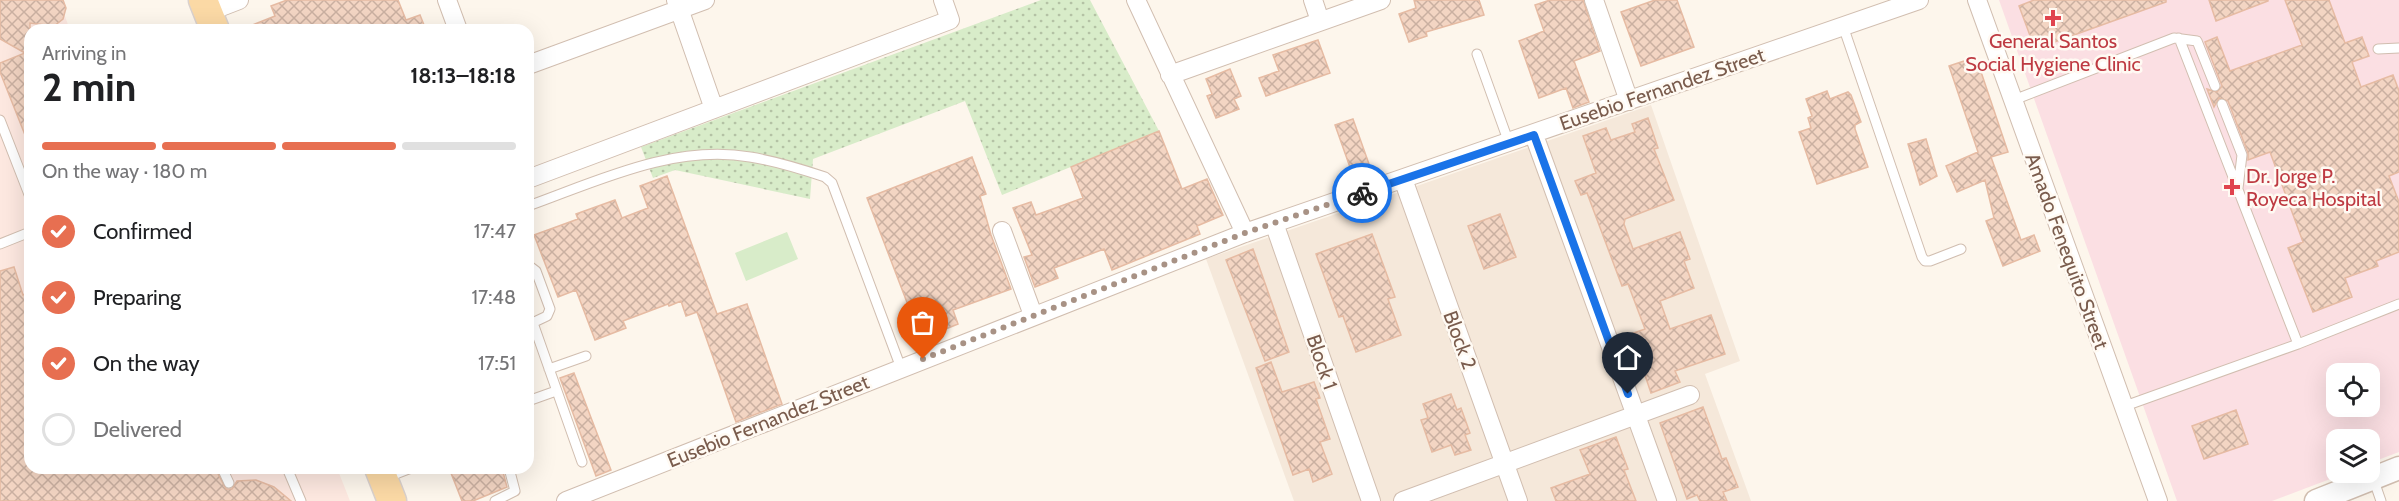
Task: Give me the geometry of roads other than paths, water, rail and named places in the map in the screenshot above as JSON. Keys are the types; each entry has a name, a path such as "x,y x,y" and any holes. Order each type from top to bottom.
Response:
{"street":[{"path":"209,14 239,0"},
{"path":"447,0 456,24"},
{"path":"534,63 678,5 705,0"},
{"path":"534,177 950,20 943,0"},
{"path":"1137,0 1245,233"},
{"path":"1313,0 1320,21"},
{"path":"1170,75 1381,0"},
{"path":"1593,0 1629,101"},
{"name":"Eusebio Fernandez Street","path":"566,501 1245,233 1534,135 1918,0"},
{"name":"Amado Fenequito Street","path":"1977,0 2158,501"},
{"path":"678,5 714,109"},
{"path":"1534,135 1667,501"},
{"name":"Block 2","path":"1402,179 1518,501"},
{"name":"Block 1","path":"1274,223 1371,501"},
{"path":"1002,231 1034,315"},
{"path":"1403,501 1690,395"},
{"path":"2380,475 2399,468"},
{"path":"2316,501 2361,483"}],"lane":[{"path":"1843,26 1922,257 1925,261 1930,261 1961,249"},
{"path":"2012,101 2179,38 2199,44 2215,86"},
{"path":"2179,38 2298,344"},
{"path":"2378,50 2399,48"},
{"path":"1477,54 1509,143"},
{"path":"2222,104 2242,155 2238,189"},
{"path":"0,120 24,182"},
{"path":"534,204 647,163 689,156 749,156 827,177 832,183 901,368"},
{"path":"0,244 24,234"},
{"path":"534,270 550,309 547,316 534,322"},
{"path":"2125,406 2298,344 2399,304"},
{"path":"534,332 582,462"},
{"path":"549,369 585,356"},
{"path":"534,399 556,391"},
{"path":"225,474 229,483"},
{"path":"290,474 301,501"},
{"path":"385,482 400,474"},
{"path":"495,501 515,491 510,474"},
{"path":"2375,483 2381,501"}],"place":[{"name":"General Santos Social Hygiene Clinic","path":"2053,18"},
{"name":"Dr. Jorge P. Royeca Hospital","path":"2232,187"}]}
